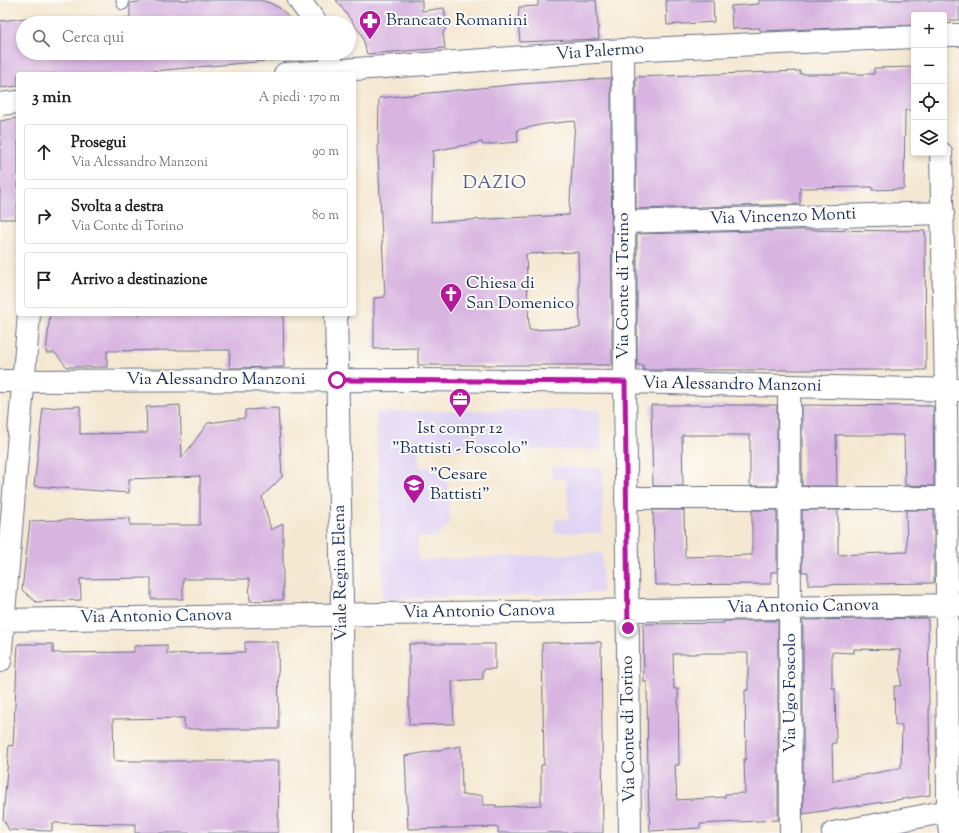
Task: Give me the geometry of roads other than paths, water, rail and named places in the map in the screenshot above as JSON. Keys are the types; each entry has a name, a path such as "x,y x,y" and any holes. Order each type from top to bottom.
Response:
{"street":[{"path":"301,1 311,16"},
{"path":"947,35 959,35"},
{"name":"Via Palermo","path":"298,72 332,66 623,50 911,37"},
{"name":"Via Conte di Torino","path":"623,50 630,833"},
{"path":"0,104 16,102"},
{"path":"941,156 942,213 952,390 953,810 950,833"},
{"name":"Via Vincenzo Monti","path":"624,222 942,213"},
{"path":"0,661 2,620 24,382 28,316"},
{"name":"Viale Regina Elena","path":"336,316 342,614 343,833"},
{"name":"Via Alessandro Manzoni","path":"0,382 337,380 625,382 952,390"},
{"name":"Via Ugo Foscolo","path":"789,386 792,833"},
{"path":"626,498 953,498"},
{"name":"Via Antonio Canova","path":"2,620 953,605"},
{"path":"833,833 953,810"}],"place":[{"name":"Brancato Romanini","path":"370,40"},
{"name":"Chiesa di San Domenico","path":"451,314"},
{"name":"Ist compr 12 \"Battisti - Foscolo\"","path":"460,418"},
{"name":"\"Cesare Battisti\"","path":"414,504"}],"district":[{"name":"DAZIO","path":"495,184"}]}
